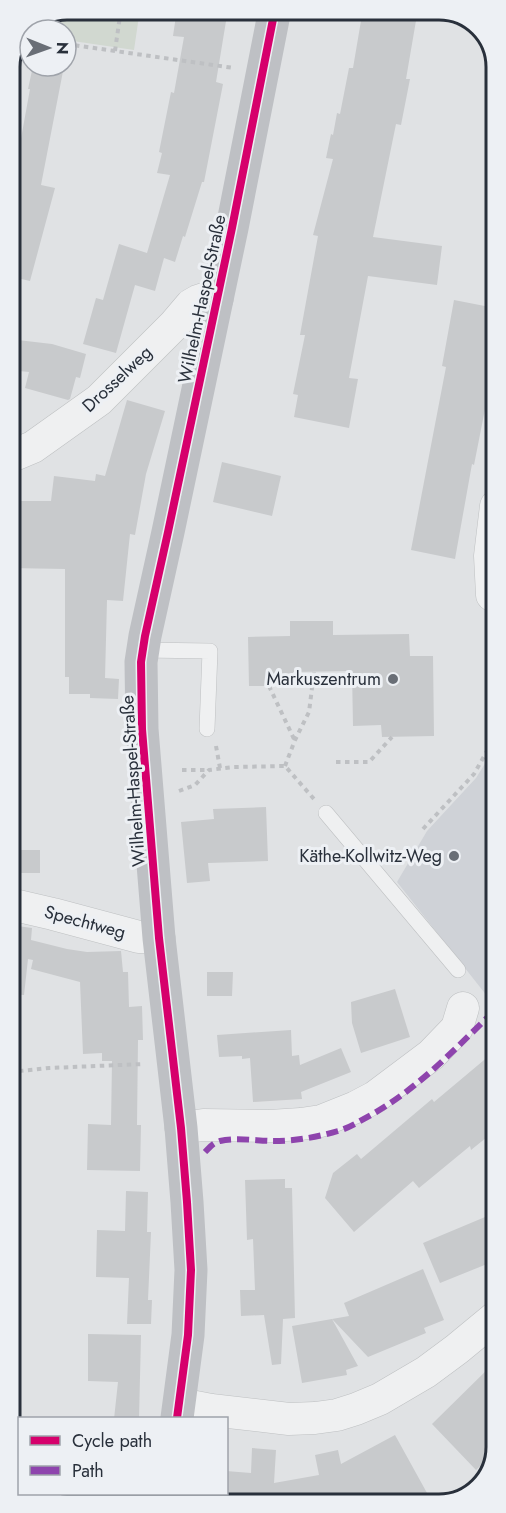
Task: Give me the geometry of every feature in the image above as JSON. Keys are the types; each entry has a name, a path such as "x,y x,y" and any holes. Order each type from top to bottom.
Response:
{"street":[{"name":"Wilhelm-Haspel-Straße","path":"179,1411 188,1335 191,1270 181,1128 159,938 142,729 141,662 273,20"},
{"name":"Drosselweg","path":"20,452 33,447 99,400 191,305 207,298 217,299"},
{"name":"Spechtweg","path":"20,906 139,937 159,938"},
{"path":"181,1128 203,1125 301,1124 321,1121 356,1107 375,1097 431,1055 458,1028 463,1008"},
{"path":"179,1411 211,1410 289,1419 337,1415 380,1398 426,1372 458,1350 486,1326"}],"lane":[{"path":"143,650 210,651 207,729"},
{"path":"326,813 458,970"}],"path":[{"path":"115,51 119,20"},
{"path":"78,46 264,72"},
{"path":"285,766 309,712 315,672"},
{"path":"268,686 295,740"},
{"path":"336,762 369,762 392,737"},
{"path":"217,748 220,768"},
{"path":"423,829 474,774 486,753"},
{"path":"182,770 285,766"},
{"path":"285,766 326,813"},
{"path":"179,791 195,785 209,770"},
{"path":"20,1071 173,1063"}],"shaded area":[{"path":"78,20 138,20 134,50 78,42"},
{"name":"Käthe-Kollwitz-Weg","path":"486,762 486,995 397,882 427,831 476,778"}],"building":[{"path":"175,20 226,20 216,82 223,84 204,182 202,182 185,237 183,236 175,262 164,258 155,291 135,285 116,353 83,344 96,298 103,300 119,244 147,253 170,175 157,173 162,153 159,152 171,92 174,93 184,37 173,36"},
{"path":"361,20 416,20 406,79 410,79 401,125 396,124 373,237 442,246 437,285 368,276 349,378 358,379 349,428 294,417 298,395 293,394 305,335 300,335 318,236 313,235 333,159 326,158 337,113 340,114 349,68 353,68"},
{"path":"30,78 62,78 41,185 55,188 30,281 20,279 20,144 30,89 28,89"},
{"path":"454,300 486,306 486,404 474,465 472,464 455,559 411,550 446,367 442,366"},
{"path":"20,340 52,344 86,354 80,378 76,377 68,400 25,388 29,372 20,371"},
{"path":"127,400 165,411 146,474 135,535 130,534 123,601 107,600 105,678 119,679 118,699 90,698 90,694 69,694 69,677 65,677 65,569 20,568 20,501 51,501 54,476 95,481 96,474 105,476"},
{"path":"222,462 281,476 272,516 213,502"},
{"name":"Markuszentrum","path":"290,621 333,621 333,635 409,634 410,656 433,656 434,736 382,737 381,725 353,726 352,671 293,672 293,686 249,686 248,637 290,636"},
{"path":"266,807 268,861 208,863 210,881 187,883 181,822 214,819 213,809"},
{"path":"20,850 40,850 40,873 20,873"},
{"path":"20,926 32,928 31,940 67,949 87,952 121,951 123,972 128,972 129,1007 142,1006 143,1040 138,1040 137,1125 141,1125 140,1171 87,1170 88,1124 111,1125 112,1061 102,1061 102,1053 83,1054 80,982 31,969 33,960 28,959 24,995 20,995"},
{"path":"207,972 233,972 232,996 207,996"},
{"path":"395,989 410,1037 361,1053 352,1023 351,1002"},
{"path":"291,1030 292,1056 299,1055 300,1065 341,1048 351,1072 301,1092 302,1099 253,1102 250,1058 219,1057 217,1035"},
{"path":"486,1058 486,1138 471,1150 470,1146 419,1188 413,1181 354,1232 325,1198 333,1173 357,1154 361,1159 432,1099 434,1102"},
{"path":"285,1179 285,1188 292,1188 295,1318 283,1319 281,1364 272,1365 264,1315 241,1316 240,1290 255,1290 253,1239 247,1240 245,1180"},
{"path":"126,1191 148,1192 147,1232 151,1232 148,1300 152,1300 151,1324 127,1324 129,1278 96,1277 97,1230 125,1231"},
{"path":"486,1217 486,1264 440,1283 423,1243"},
{"path":"423,1269 444,1320 424,1328 426,1333 368,1357 332,1319 358,1366 346,1370 347,1375 302,1383 292,1326 349,1316 344,1303"},
{"path":"88,1334 141,1335 139,1417 114,1417 118,1382 88,1381"},
{"path":"486,1371 486,1456 484,1463 476,1470 432,1424"},
{"path":"395,1435 428,1494 228,1493 228,1471 251,1473 252,1448 276,1450 274,1483 319,1475 315,1455 338,1450 341,1464"}],"marked path":[{"path":"205,1152 220,1141 298,1139 342,1130 389,1104 421,1080 486,1019"}],"cycle path":[{"path":"177,1417 188,1335 191,1270 181,1128 159,938 142,729 141,662 232,228 273,20"}],"place":[{"name":"Markuszentrum","path":"393,679"},
{"name":"Käthe-Kollwitz-Weg","path":"454,856"}]}
